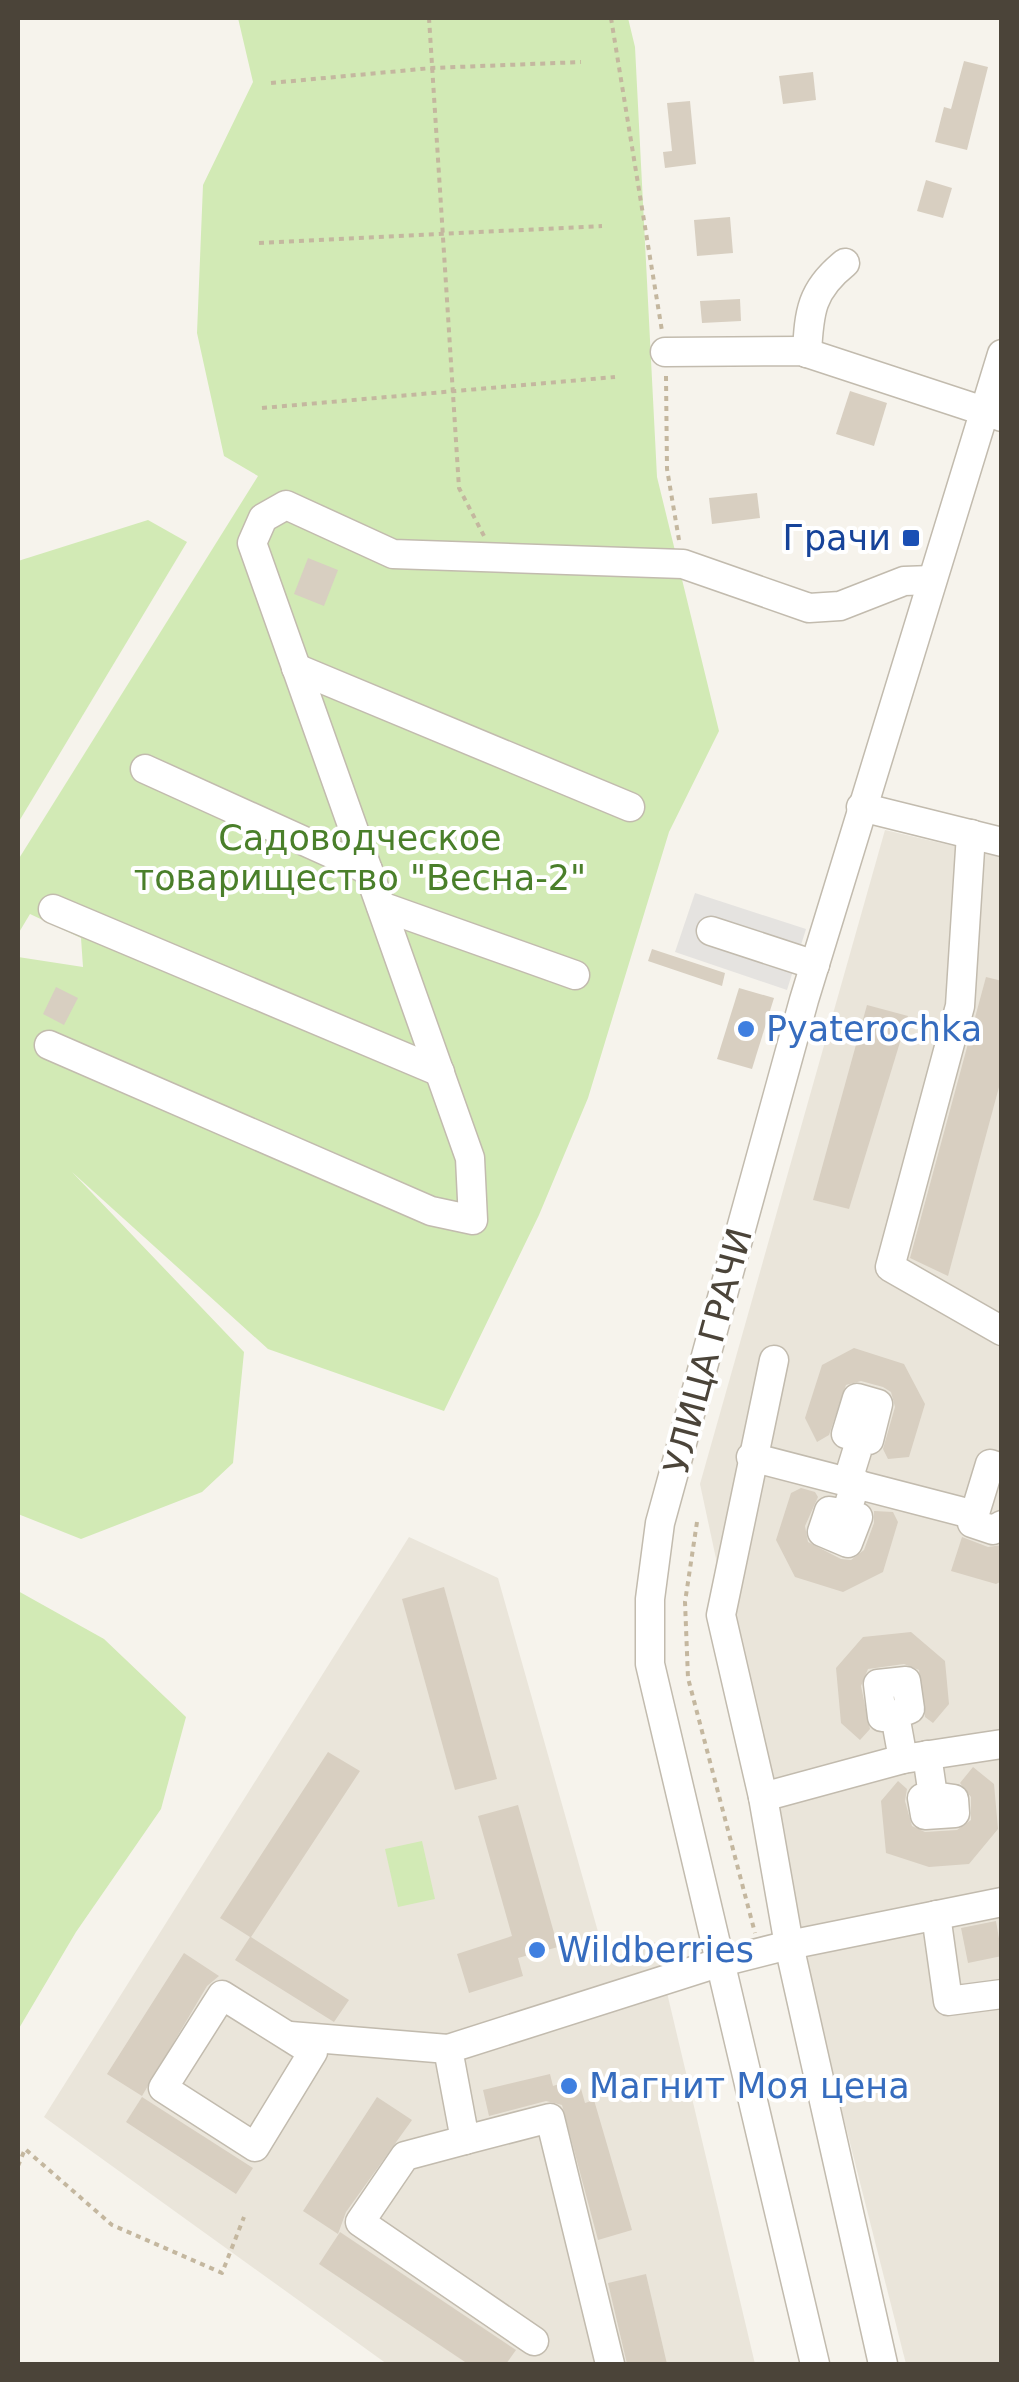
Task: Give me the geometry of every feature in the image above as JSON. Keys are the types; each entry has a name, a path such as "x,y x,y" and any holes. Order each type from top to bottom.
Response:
{"street":[{"path":"807,354 809,304 822,282 845,264"},
{"path":"665,352 807,354 992,416"},
{"name":"УЛИЦА ГРАЧИ","path":"815,2364 650,1664 650,1599 660,1523 815,965 932,580 992,416 1002,354"},
{"path":"49,1045 431,1210 473,1220 470,1158 252,543 263,518 286,505 393,554 683,564 809,608 840,606 904,581 932,580"},
{"path":"296,668 630,808"},
{"path":"145,769 368,870"},
{"path":"861,807 1002,842"},
{"path":"972,834 960,1006 890,1267 1002,1331"},
{"path":"381,906 575,975"},
{"path":"53,909 440,1072"},
{"path":"711,931 815,965"},
{"path":"774,1360 721,1615 763,1797 789,1945 883,2364"},
{"path":"846,1514 860,1438"},
{"path":"751,1458 974,1515"},
{"path":"1002,1468 990,1464 972,1523 993,1530 1002,1525"},
{"path":"895,1715 932,1796"},
{"path":"763,1797 915,1757 1002,1744"},
{"path":"288,2036 313,2052 255,2147 163,2088 222,1995 288,2036 448,2049 718,1963 1002,1902"},
{"path":"956,1914 948,2001 1002,1994"},
{"path":"448,2049 466,2140"},
{"path":"534,2340 360,2222 405,2156 550,2118 610,2364"}],"path":[{"path":"429,18 459,488 494,556"},
{"path":"611,18 665,352 666,469 683,564"},
{"path":"271,84 432,68 582,62"},
{"path":"259,243 602,226"},
{"path":"262,408 453,388 615,377"},
{"path":"697,1522 685,1602 688,1678 760,1952"},
{"path":"18,2148 25,2149 112,2225 222,2273 244,2217"},
{"path":"18,2166 25,2149"}],"shaded area":[{"path":"885,830 1001,857 1001,2364 906,2364 794,1922 700,1484"},
{"path":"695,893 806,929 787,990 675,952"},
{"path":"409,1537 498,1578 606,1960 655,1942 755,2364 387,2364 44,2117"}],"green space":[{"name":"Садоводческое товарищество \"Весна-2\"","path":"238,18 628,18 635,47 657,477 719,731 669,832 588,1098 539,1215 444,1411 268,1349 72,1172 244,1352 233,1463 202,1492 81,1539 18,1514 18,957 83,967 81,938 30,914 18,934 18,860 258,476 224,456 197,333 203,185 253,82"},
{"path":"148,520 187,542 18,823 18,561"},
{"path":"18,1591 104,1639 186,1717 161,1809 76,1932 18,2030"},
{"path":"422,1841 435,1899 398,1907 385,1849"}],"building":[{"path":"964,61 988,67 967,150 935,142 944,107 951,109"},
{"path":"813,72 816,100 783,104 779,76"},
{"path":"690,101 696,164 665,168 663,152 672,151 667,103"},
{"path":"926,180 952,188 943,218 917,211"},
{"path":"730,217 733,253 697,256 694,220"},
{"path":"740,299 741,321 702,323 700,301"},
{"path":"850,391 887,403 874,446 836,434"},
{"path":"757,493 760,518 712,524 709,498"},
{"path":"308,558 338,570 324,606 294,594"},
{"path":"652,949 725,973 722,986 648,961"},
{"path":"986,977 1002,981 1002,1076 948,1276 910,1258"},
{"path":"56,987 78,998 64,1025 43,1014"},
{"name":"Pyaterochka","path":"739,988 774,998 752,1069 717,1059"},
{"path":"867,1005 908,1016 849,1209 813,1200"},
{"path":"854,1348 904,1364 925,1404 909,1457 888,1459 883,1449 895,1407 891,1392 861,1381 846,1385 829,1435 817,1442 805,1418 822,1365"},
{"path":"801,1488 815,1492 818,1497 805,1526 808,1542 841,1559 851,1560 864,1550 874,1511 893,1512 898,1522 883,1572 843,1592 795,1577 776,1540 791,1493"},
{"path":"962,1537 988,1547 1002,1545 1002,1581 996,1584 951,1571"},
{"path":"444,1587 497,1779 455,1790 402,1599"},
{"path":"911,1632 945,1661 949,1704 933,1723 925,1717 919,1670 904,1664 868,1669 861,1686 870,1729 860,1740 841,1723 836,1668 863,1637"},
{"path":"328,1752 360,1771 251,1937 349,2000 334,2022 235,1960 250,1937 220,1918"},
{"path":"973,1767 994,1784 998,1829 969,1864 929,1867 886,1853 881,1801 898,1781 907,1789 905,1801 912,1826 925,1832 957,1830 971,1820 971,1797 960,1783"},
{"path":"518,1805 558,1947 518,1958 523,1976 469,1993 457,1954 512,1936 478,1816"},
{"path":"996,1921 1002,1956 968,1963 961,1928"},
{"path":"184,1953 219,1976 207,1986 142,2096 107,2074"},
{"path":"550,2074 553,2086 578,2078 585,2103 594,2100 632,2230 598,2240 562,2105 546,2101 489,2116 483,2090"},
{"path":"142,2097 253,2168 236,2194 126,2122"},
{"path":"377,2097 412,2120 346,2212 338,2234 303,2211"},
{"path":"340,2232 516,2350 506,2364 468,2364 319,2264"},
{"path":"646,2274 667,2364 627,2364 608,2283"}],"place":[{"name":"Грачи","path":"911,538"},
{"name":"Pyaterochka","path":"746,1029"},
{"name":"Wildberries","path":"537,1950"},
{"name":"Магнит Моя цена","path":"569,2086"}]}
